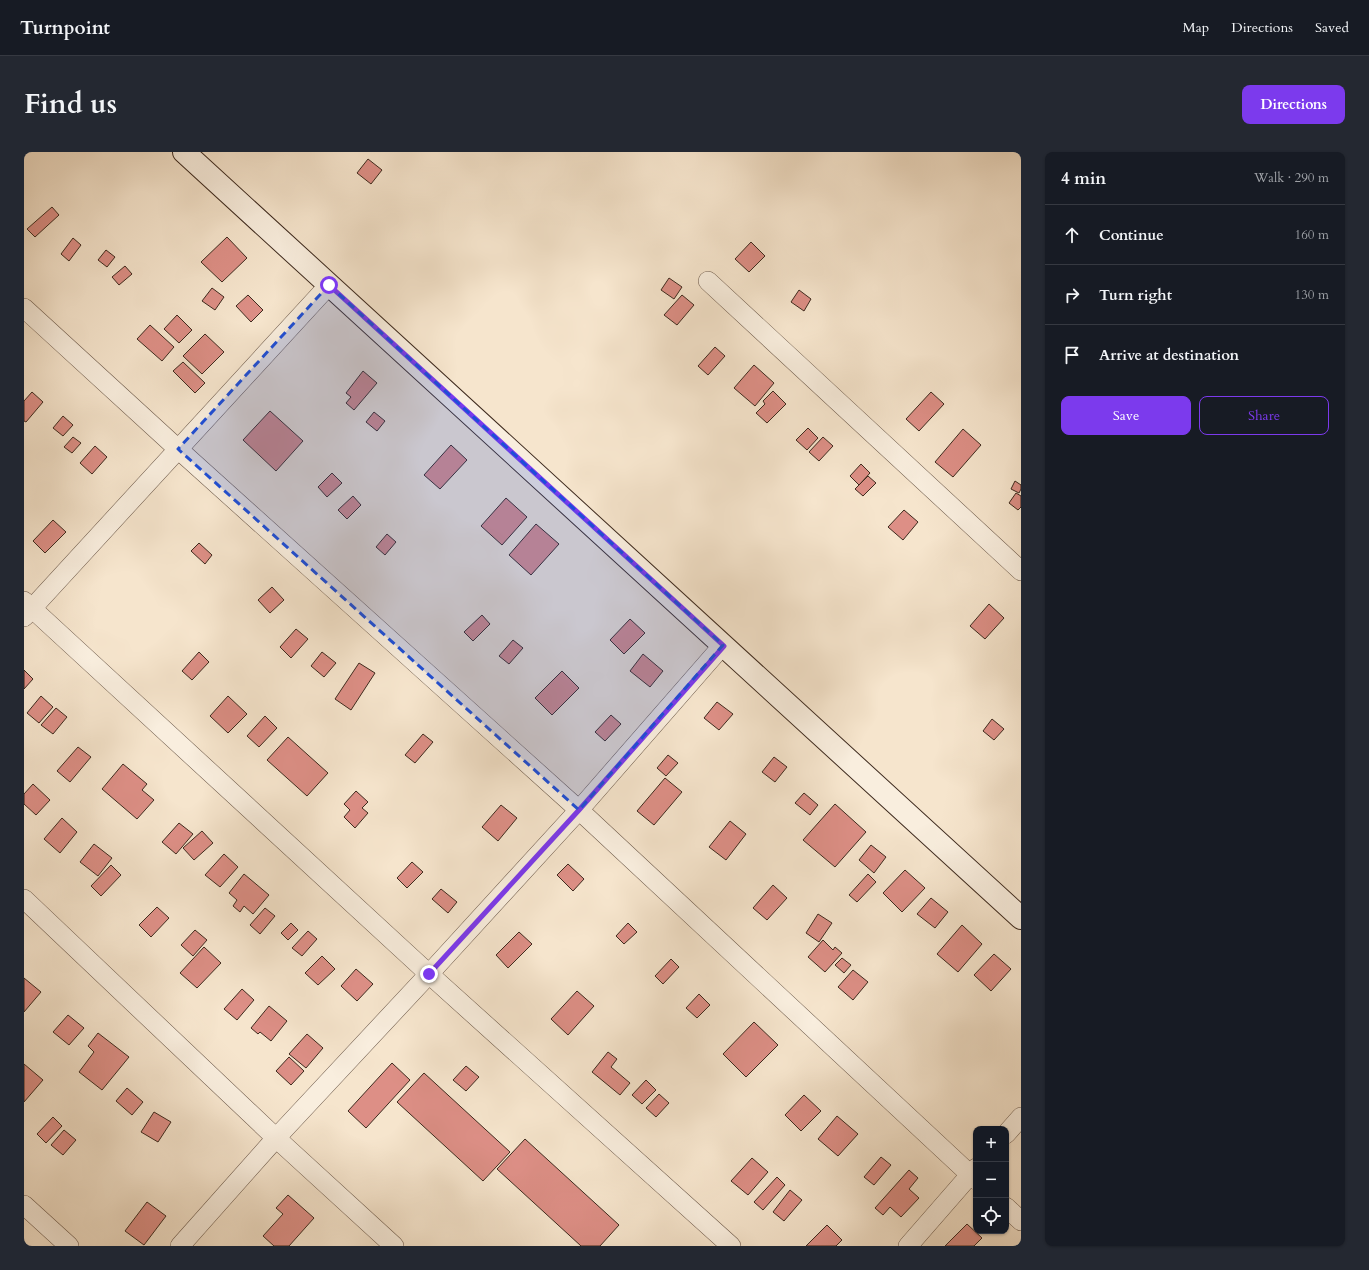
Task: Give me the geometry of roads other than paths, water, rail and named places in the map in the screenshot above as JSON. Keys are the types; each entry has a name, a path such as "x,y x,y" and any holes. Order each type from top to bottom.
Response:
{"main road":[{"path":"184,152 1021,918"}],"street":[{"path":"708,281 1021,571"},
{"path":"329,285 178,449 27,608 429,974 731,1246"},
{"path":"24,308 178,449 579,810 973,1173"},
{"path":"180,1246 276,1138 579,810 724,646"},
{"path":"24,899 276,1138 394,1246"},
{"path":"1009,1131 1021,1117"},
{"path":"908,1246 973,1175"},
{"path":"24,1205 69,1246"},
{"path":"1009,1210 1021,1221"}]}
